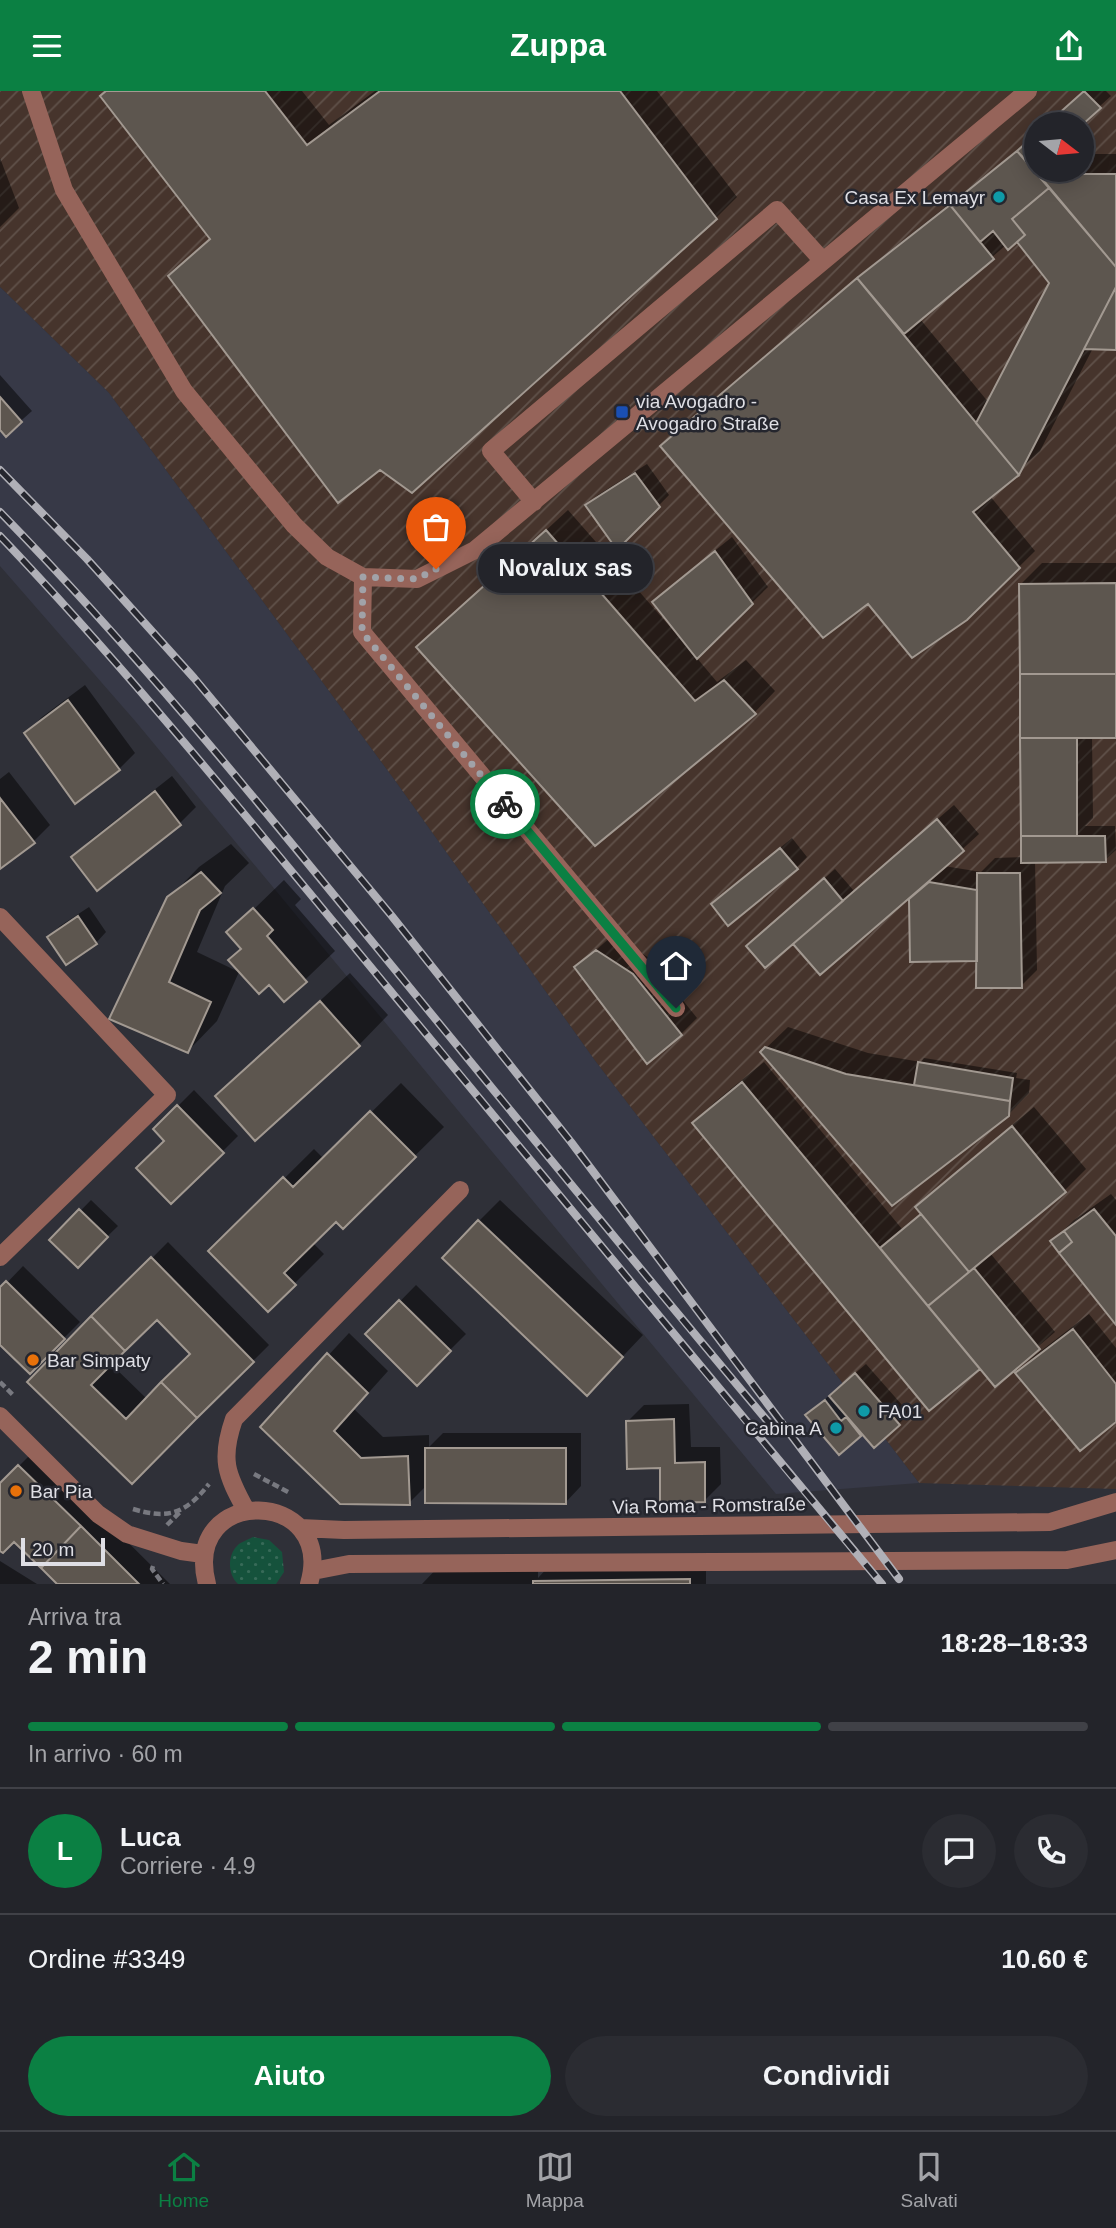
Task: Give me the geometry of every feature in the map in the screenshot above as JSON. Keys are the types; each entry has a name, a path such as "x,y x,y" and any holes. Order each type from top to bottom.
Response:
{"street":[{"path":"31,91 64,190 184,391 294,525 327,557 363,577 417,579 475,550 1028,91"},
{"path":"534,502 491,451 777,211 823,261"},
{"path":"363,577 362,632 676,1008"},
{"path":"0,917 167,1095 0,1257"},
{"path":"246,1510 228,1478 226,1443 234,1419 460,1190"},
{"path":"0,1416 98,1514 127,1534 181,1551 203,1554"},
{"name":"Via Roma - Romstraße","path":"300,1528 344,1530 1050,1522 1116,1502"},
{"path":"207,1584 203,1554 212,1534 226,1519 246,1510 265,1509 284,1515 300,1528 311,1548 311,1577 349,1564 1067,1560 1116,1550"}],"path":[{"path":"0,1382 19,1401"},
{"path":"122,1503 154,1515 181,1510"}],"shaded area":[{"path":"0,91 1116,91 1116,1489 919,1483 596,1062 396,782 109,393 0,287"},
{"path":"0,287 109,393 396,782 596,1062 919,1483 776,1494 136,722 0,566"}],"green space":[{"path":"253,1537 269,1540 282,1552 284,1572 276,1584 238,1584 232,1576 230,1560 234,1550 240,1543"}],"building":[{"path":"106,91 265,91 307,145 380,91 620,91 717,219 412,493 380,470 338,503 168,276 210,239 100,96"},
{"path":"1084,91 1101,108 1094,114 1094,112 1060,112"},
{"path":"1024,145 1024,158 1017,151"},
{"name":"Casa Ex Lemayr","path":"1017,151 1024,159 1024,182 1044,182 1049,188 1012,219 1025,235 1008,250 993,231 980,242 950,205"},
{"path":"1094,174 1116,174 1116,267 1045,182 1094,182"},
{"path":"1049,188 1116,267 1116,287 1019,475 976,423 1049,283 1017,242 1025,235 1012,219"},
{"path":"950,205 994,259 904,334 857,278"},
{"path":"857,278 1019,475 973,512 1020,568 967,620 912,658 868,604 823,638 660,446"},
{"path":"1116,287 1116,350 1084,349"},
{"path":"0,397 22,422 6,437 0,430"},
{"path":"635,473 660,507 617,550 585,505"},
{"path":"546,530 695,701 724,680 756,714 595,846 416,647"},
{"path":"715,551 753,604 697,659 652,602"},
{"path":"1116,583 1116,674 1020,674 1019,584"},
{"path":"1020,674 1116,674 1116,738 1020,738"},
{"path":"68,700 120,770 75,804 24,733"},
{"path":"1020,738 1077,738 1077,836 1021,836"},
{"path":"155,791 181,825 97,891 71,857"},
{"path":"0,798 35,843 0,869"},
{"path":"937,819 964,851 820,975 793,944"},
{"path":"1021,836 1105,836 1106,862 1021,863"},
{"path":"780,848 798,869 728,926 711,904"},
{"path":"201,872 221,893 200,910 169,982 211,1002 188,1053 109,1019 167,897"},
{"path":"977,873 1020,873 1022,988 976,988"},
{"path":"824,878 843,901 765,968 746,946"},
{"path":"929,882 977,890 977,961 910,962 909,899"},
{"path":"253,908 273,930 267,936 307,982 284,1002 269,985 259,994 228,960 241,949 226,932"},
{"path":"78,916 97,944 66,965 47,937"},
{"path":"596,950 633,974 682,1035 647,1064 574,967"},
{"path":"320,1001 360,1046 255,1141 215,1096"},
{"path":"765,1047 846,1074 1010,1101 1009,1116 892,1206 760,1052"},
{"path":"918,1062 1013,1078 1010,1101 914,1085"},
{"path":"742,1082 980,1369 929,1411 692,1123"},
{"path":"177,1105 224,1153 171,1204 136,1168 164,1141 153,1129"},
{"path":"370,1111 416,1157 343,1229 336,1222 284,1273 296,1285 268,1312 208,1251 283,1177 293,1187"},
{"path":"1012,1126 1066,1192 969,1272 915,1207"},
{"path":"79,1209 108,1237 78,1268 49,1240"},
{"path":"1094,1209 1116,1236 1116,1325 1059,1253 1072,1242 1064,1231"},
{"path":"921,1214 969,1272 928,1306 880,1248"},
{"path":"478,1220 623,1357 587,1396 442,1258"},
{"path":"1064,1231 1072,1242 1059,1253 1050,1241"},
{"path":"151,1257 254,1362 197,1418 161,1382 190,1354 157,1320 125,1351 91,1316"},
{"path":"974,1268 1040,1349 995,1387 928,1306"},
{"path":"6,1281 65,1339 30,1374 0,1345 0,1287"},
{"path":"399,1300 451,1351 417,1386 365,1334"},
{"path":"91,1316 125,1351 91,1385 126,1419 161,1382 197,1418 132,1484 27,1382"},
{"path":"1073,1329 1116,1384 1116,1422 1080,1451 1015,1373"},
{"path":"327,1353 368,1393 334,1431 361,1458 408,1456 410,1505 340,1504 260,1427"},
{"name":"FA01","path":"855,1373 900,1425 874,1448 829,1396"},
{"name":"Cabina A","path":"825,1400 841,1421 846,1417 861,1436 839,1455 805,1415"},
{"path":"674,1419 675,1463 705,1462 705,1502 660,1503 660,1468 627,1469 626,1421"},
{"path":"425,1448 566,1448 566,1504 425,1503"},
{"path":"18,1465 81,1526 41,1568 14,1542 3,1553 0,1551 0,1483"},
{"path":"81,1526 139,1584 57,1584 41,1568"},
{"path":"690,1579 690,1584 533,1584 533,1581"}],"railway":[{"path":"0,470 87,559 194,678 391,915 571,1142 899,1579"},
{"path":"0,512 140,663 229,768 775,1430"},
{"path":"0,536 92,636 181,739 882,1584"}],"way so far":[{"path":"436,569 417,579 363,577 362,632 505,804"}],"place":[{"name":"Casa Ex Lemayr","path":"999,197"},
{"name":"via Avogadro - Avogadro Straße","path":"622,412"},
{"name":"Novalux sas","path":"436,569"},
{"name":"Bar Simpaty","path":"33,1360"},
{"name":"FA01","path":"864,1411"},
{"name":"Cabina A","path":"836,1428"},
{"name":"Bar Pia","path":"16,1491"}],"route":[{"path":"505,804 676,1008"}]}
